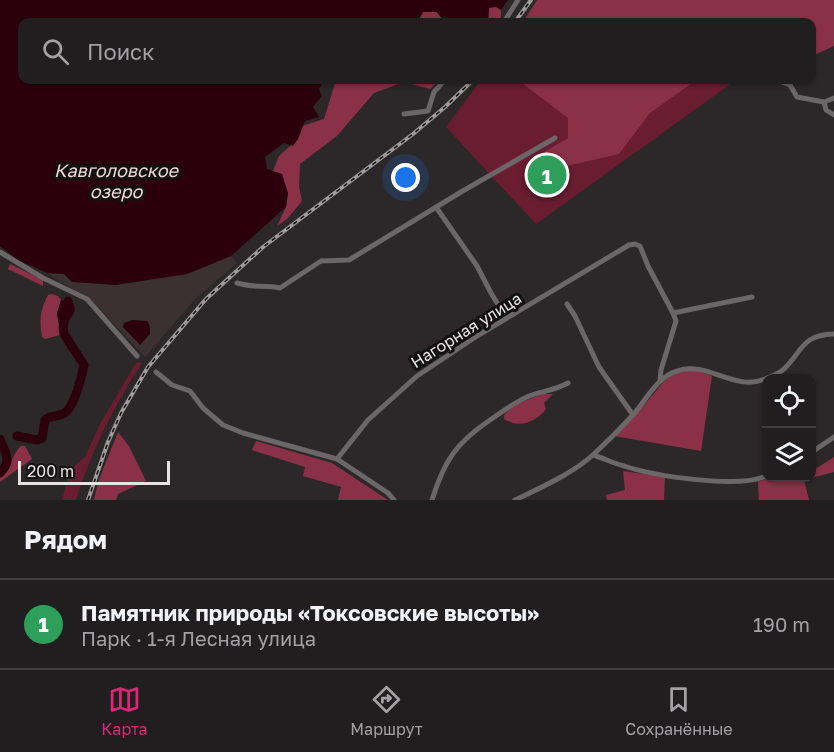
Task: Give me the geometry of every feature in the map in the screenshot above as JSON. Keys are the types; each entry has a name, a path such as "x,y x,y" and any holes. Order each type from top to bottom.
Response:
{"street":[{"path":"507,18 518,0"},
{"path":"404,114 428,111 434,92 441,84"},
{"path":"787,84 797,97 824,102 834,98"},
{"path":"824,102 825,110 834,115"},
{"path":"237,283 252,288 265,285 280,288 321,261 350,260 555,138"},
{"path":"436,207 477,266 502,311 516,314"},
{"name":"Нагорная улица","path":"336,459 368,420 417,376 628,245 640,246 673,313"},
{"path":"0,252 43,278 87,299 137,356"},
{"path":"660,381 661,370 676,321 673,313 752,297"},
{"path":"567,304 599,367 633,415"},
{"path":"515,500 564,474 593,454 633,415 660,381 676,371 697,369 746,384 760,381 785,368 801,346 821,334 834,334"},
{"path":"156,372 172,385 190,391 211,417 223,425 336,459 388,493 394,500"},
{"path":"432,500 447,462 461,442 472,432 530,396 555,390 568,383"},
{"path":"816,449 834,437"},
{"path":"593,454 624,466 702,480 758,480 762,478"}],"shaded area":[{"path":"537,0 834,0 834,46 816,54 816,18 526,18"},
{"path":"489,7 501,10 501,18 488,18"},
{"path":"423,12 437,12 441,18 419,18"},
{"path":"335,84 399,84 374,93 337,136 300,164 299,187 302,201 287,219 277,226 286,207 288,193 273,171 279,156 298,139 302,126 324,119"},
{"path":"411,84 436,84 430,89"},
{"path":"478,84 730,84 536,224 446,127"},
{"path":"523,84 690,84 650,113 619,154 558,168 532,159 568,138 568,118"},
{"path":"231,256 237,263 195,299 145,357 88,296 47,273 64,274 69,278 187,274"},
{"path":"10,264 43,280 43,286 8,269"},
{"path":"52,294 61,300 57,313 59,325 63,327 64,334 45,339 42,337 41,316 48,295"},
{"path":"136,363 142,363 96,446 76,500 62,500 70,470 85,457 100,424"},
{"path":"696,370 712,376 701,451 614,436 665,381 685,371"},
{"path":"544,394 553,394 544,403 546,409 532,421 521,424 504,419 504,415 517,405"},
{"path":"118,432 129,446 146,481 118,494 116,500 94,500 98,482"},
{"path":"256,441 332,463 388,500 338,500 341,487 303,476 305,467 252,450"},
{"path":"21,446 25,446 32,459 0,482 0,474 7,468"},
{"path":"834,457 834,472 816,477 816,468"},
{"path":"623,471 665,477 664,500 607,500 606,495 625,490"},
{"path":"758,482 804,482 809,500 759,500"}],"water":[{"name":"Кавголовское озеро","path":"0,0 508,0 501,10 496,7 489,8 488,18 441,18 437,12 423,12 419,18 18,18 18,84 322,84 319,89 322,96 313,107 319,117 305,121 293,146 284,143 265,157 267,169 282,174 288,193 286,207 231,256 187,274 116,285 72,282 64,274 47,273 18,260 0,246"},
{"path":"61,300 73,303 75,309 64,334 63,327 59,325 57,313"},
{"path":"132,320 147,321 150,326 150,334 140,345 123,327 124,323"}],"waterway":[{"path":"17,436 37,440 42,438 45,420 67,411 77,392 84,365 64,334 63,327 68,301"},
{"path":"0,439 7,461 0,473"}],"railway":[{"path":"518,18 531,0"},
{"path":"88,500 108,442 121,413 148,367 206,299 263,247 413,134 469,84"}],"place":[{"name":"Памятник природы «Токсовские высоты»","path":"547,175"}]}
